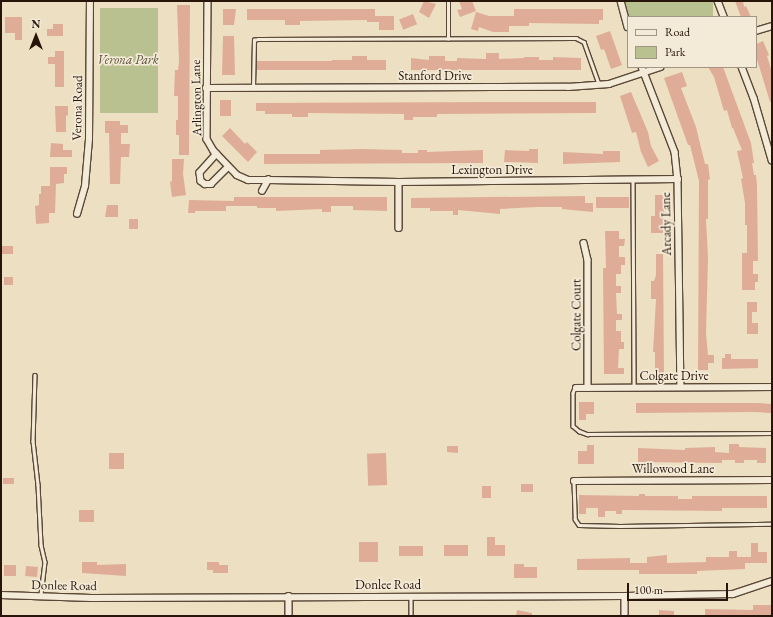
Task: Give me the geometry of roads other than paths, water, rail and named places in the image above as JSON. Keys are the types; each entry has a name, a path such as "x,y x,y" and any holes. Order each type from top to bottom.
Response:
{"street":[{"name":"Verona Road","path":"76,214 85,186 89,139 90,1"},
{"name":"Arlington Lane","path":"208,1 206,134 209,146 228,167 242,179 307,181"},
{"path":"621,1 627,23"},
{"path":"718,1 724,16"},
{"path":"757,32 772,26"},
{"name":"Stanford Drive","path":"206,88 568,87 618,82 643,70 654,68"},
{"path":"742,68 754,98 772,160"},
{"name":"Arcady Lane","path":"643,70 675,152 678,179 681,387"},
{"path":"216,154 200,173 201,181 205,184 211,184 228,167"},
{"name":"Lexington Drive","path":"307,181 399,182 678,179"},
{"path":"262,191 268,180"},
{"path":"399,182 399,228"},
{"name":"Colgate Court","path":"584,243 588,260 588,388"},
{"name":"Colgate Drive","path":"576,388 772,386"},
{"name":"Willowood Lane","path":"574,481 772,480"},
{"name":"Donlee Road","path":"1,595 625,596 732,594 772,581"},
{"path":"289,596 289,616"},
{"path":"625,596 625,616"}],"lane":[{"path":"448,1 448,39"},
{"path":"253,88 254,40 258,39 576,38 584,42 599,85"},
{"path":"633,180 634,387"},
{"path":"35,375 33,441 41,545 45,562 40,596"},
{"path":"576,388 573,393 574,426 579,431 587,434 772,433"},
{"path":"574,481 575,519 579,524 620,526 772,524"},
{"path":"411,596 411,616"}],"park label":[{"name":"Verona Park","path":"128,60"}]}
